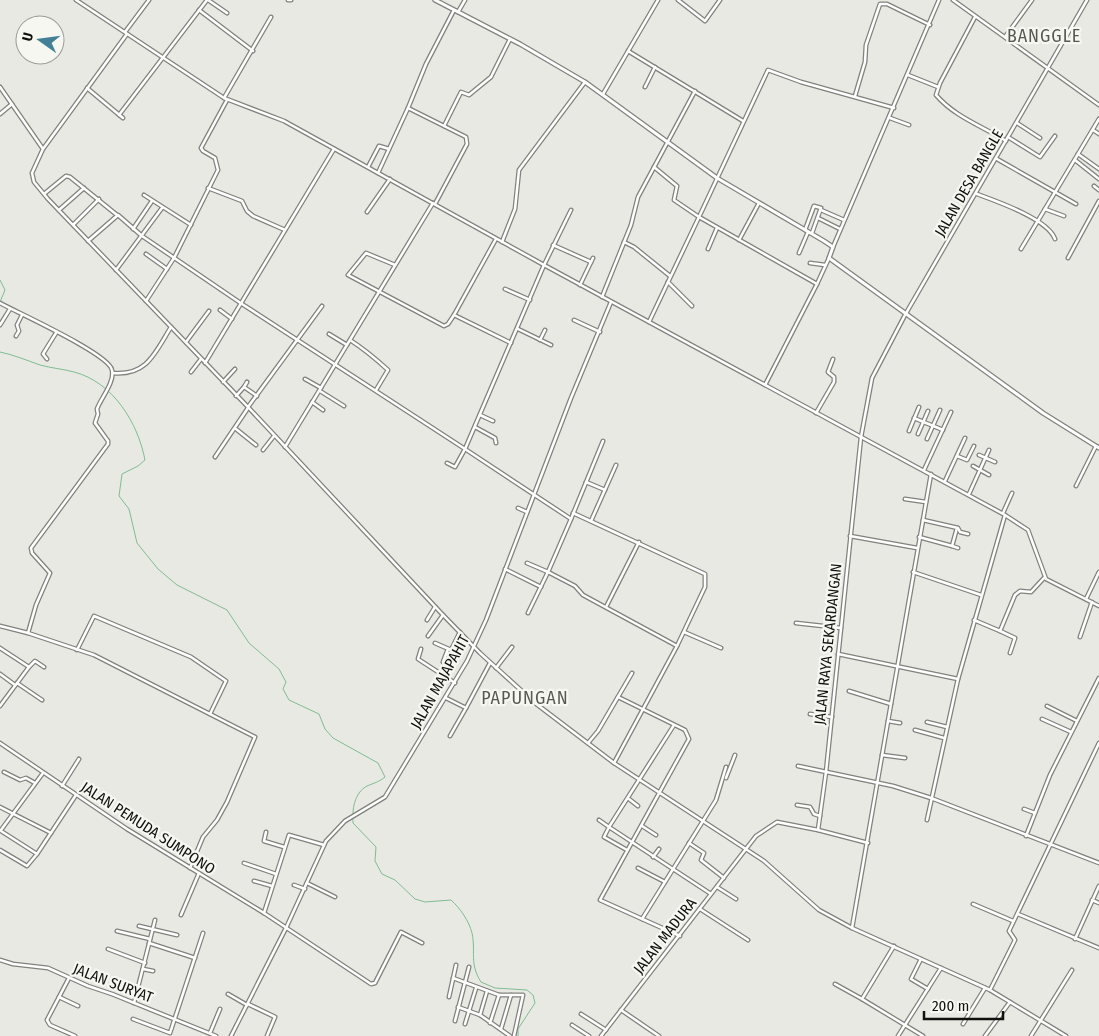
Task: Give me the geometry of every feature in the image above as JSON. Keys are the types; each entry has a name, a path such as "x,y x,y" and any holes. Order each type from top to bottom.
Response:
{"street":[{"path":"76,0 226,99 278,118 611,302 1004,514 1028,530 1045,577 1051,583 1099,606"},
{"path":"149,0 43,149 32,173 34,182 44,194 186,342 442,615 535,703 614,763 764,861 805,899 852,928 990,990 1066,1036"},
{"path":"119,115 207,0 227,13"},
{"path":"435,0 441,1 585,82 717,178 833,247"},
{"path":"378,173 426,64 456,11 465,0"},
{"path":"603,94 658,0"},
{"path":"678,0 705,21 720,0"},
{"path":"765,385 806,309 940,0"},
{"path":"953,0 1099,105"},
{"path":"1005,37 1032,0"},
{"name":"JALAN DESA BANGLE","path":"872,378 905,315 977,194 1087,0"},
{"path":"855,96 865,62 866,44 880,4 887,4 930,25"},
{"path":"199,10 253,51"},
{"path":"146,301 174,258 218,165 215,158 203,151 202,148 226,99 272,17"},
{"path":"975,17 938,87 937,97 962,118 982,126 1006,141"},
{"path":"444,126 460,92 469,95 491,77 510,39"},
{"path":"628,51 743,121"},
{"path":"645,87 655,67"},
{"path":"649,322 743,121 770,69 801,82 894,108"},
{"path":"908,75 938,87"},
{"path":"502,242 516,207 520,169 585,82"},
{"path":"0,87 43,149"},
{"path":"88,88 123,118"},
{"path":"602,297 631,225 638,197 695,91"},
{"path":"0,114 12,104"},
{"path":"285,447 434,204 468,140 408,108"},
{"path":"890,118 909,125"},
{"path":"1021,249 1099,119"},
{"path":"1017,123 1040,138"},
{"path":"1092,130 1099,134"},
{"path":"1008,137 1040,157 1056,136"},
{"path":"368,167 380,146 389,149"},
{"path":"205,363 334,149"},
{"path":"1077,154 1099,169"},
{"path":"996,159 1056,191 1076,204"},
{"path":"1074,159 1099,179"},
{"path":"654,167 676,185 674,200 717,228 817,284"},
{"path":"44,194 67,176 100,199 142,236 174,258 571,519"},
{"path":"367,212 390,179"},
{"path":"1094,186 1099,190"},
{"path":"59,210 84,188"},
{"path":"208,188 242,201 247,211 253,216 285,230"},
{"path":"977,194 1046,226 1055,239"},
{"path":"144,195 191,225"},
{"path":"73,225 100,199"},
{"path":"133,229 152,201"},
{"path":"1068,258 1099,201"},
{"path":"739,240 759,204"},
{"path":"799,253 808,231 814,206 844,220"},
{"path":"116,270 162,208"},
{"path":"1045,208 1064,216"},
{"path":"447,463 456,467 518,329 544,265 571,210"},
{"path":"808,231 818,218 821,210"},
{"path":"88,241 118,215"},
{"path":"818,218 840,229"},
{"path":"708,249 717,228"},
{"path":"395,265 366,253 349,274 349,277 445,326 454,315 496,239"},
{"path":"623,242 634,247 670,276"},
{"path":"553,246 591,262"},
{"path":"146,254 168,269"},
{"path":"580,285 592,258"},
{"path":"828,258 1043,413 1098,447 1076,486"},
{"path":"810,263 825,265"},
{"path":"668,282 692,306"},
{"path":"505,288 530,300"},
{"name":"JALAN MAJAPAHIT","path":"231,1036 263,977 324,845 331,834 345,821 357,816 385,797 455,683 474,646 571,398 611,302"},
{"path":"0,303 95,353 107,362 113,373"},
{"path":"215,457 322,306"},
{"path":"0,326 10,309"},
{"path":"220,310 232,318"},
{"path":"186,342 208,311"},
{"path":"16,336 19,331 17,325 22,315"},
{"path":"454,315 511,343"},
{"path":"574,320 600,332"},
{"path":"113,373 132,373 143,366 153,356 170,327"},
{"path":"518,329 551,345"},
{"path":"540,340 545,330"},
{"path":"47,359 43,354 56,333"},
{"path":"329,334 347,345"},
{"path":"350,340 372,354 377,362 388,370 376,390"},
{"path":"191,372 201,359"},
{"path":"816,412 834,384 834,379 828,373 833,359"},
{"path":"223,382 235,369"},
{"path":"28,633 36,605 49,574 31,549 108,444 108,441 95,424 98,415 97,409 113,373"},
{"path":"305,378 344,406"},
{"name":"JALAN RAYA SEKARDANGAN","path":"818,830 826,772 861,437 872,378"},
{"path":"236,396 247,382"},
{"path":"244,387 258,396"},
{"path":"312,402 323,410"},
{"path":"909,431 919,406"},
{"path":"927,438 940,410"},
{"path":"918,434 928,411"},
{"path":"924,470 951,412"},
{"path":"480,415 493,421"},
{"path":"914,418 943,430"},
{"path":"475,427 495,438 496,443"},
{"path":"235,429 256,445"},
{"path":"263,450 274,436"},
{"path":"945,481 965,438"},
{"path":"528,613 548,572 603,441"},
{"path":"957,456 967,460 974,446"},
{"path":"969,494 990,450"},
{"path":"979,455 995,462"},
{"path":"591,521 616,465"},
{"path":"973,466 989,475"},
{"path":"852,928 931,474"},
{"path":"586,482 605,490"},
{"path":"926,820 958,680 1004,514 1012,493"},
{"path":"905,499 926,502"},
{"path":"518,508 527,512"},
{"path":"573,513 706,575 705,588 684,632 614,763"},
{"path":"923,520 957,528 968,534"},
{"path":"952,546 957,528"},
{"path":"850,536 917,548"},
{"path":"920,537 958,548"},
{"path":"606,607 638,542"},
{"path":"527,563 575,586 583,595 677,646"},
{"path":"505,569 541,587"},
{"path":"913,572 981,595"},
{"path":"1086,599 1099,572"},
{"path":"1000,630 1017,593 1022,591 1031,592 1045,577"},
{"path":"1080,637 1092,602"},
{"path":"427,620 435,607"},
{"path":"428,636 442,615"},
{"path":"77,650 87,634 92,618 136,632 191,657 225,679 226,682 210,714"},
{"path":"974,620 1015,638 1010,653"},
{"path":"796,623 841,628"},
{"path":"0,626 28,633 94,655 255,737 228,801 217,820 203,837 190,868"},
{"path":"435,643 451,650 460,632"},
{"path":"684,632 720,648"},
{"path":"496,668 512,647"},
{"path":"0,648 29,667"},
{"path":"443,662 448,649"},
{"path":"421,650 418,659 455,683"},
{"path":"838,654 958,680"},
{"path":"0,706 29,667 36,662 44,668"},
{"path":"450,736 490,662"},
{"path":"588,743 632,673"},
{"path":"0,674 42,700"},
{"path":"1026,836 1071,732 1099,678"},
{"path":"849,692 891,704"},
{"path":"618,697 685,730 689,738 600,900 680,936"},
{"path":"446,698 466,708"},
{"path":"1047,706 1077,721"},
{"path":"810,714 832,717"},
{"path":"1042,719 1071,732"},
{"path":"888,720 900,723"},
{"path":"927,722 947,727"},
{"path":"627,850 604,837 674,725"},
{"path":"915,730 944,738"},
{"name":"JALAN PEMUDA SUMPONO","path":"0,743 76,796 373,984 401,932 422,943"},
{"path":"990,990 1015,940 1009,932 1099,743"},
{"path":"726,778 735,755"},
{"path":"882,755 905,758"},
{"path":"62,786 79,759"},
{"path":"798,766 878,783 931,798 1099,863"},
{"path":"642,919 704,821 720,789 726,767"},
{"path":"4,772 20,780 25,778 35,783"},
{"path":"36,854 0,831 43,773"},
{"path":"0,850 27,866 76,796"},
{"path":"629,799 638,806"},
{"path":"797,805 808,807 814,814 820,816"},
{"path":"0,807 51,833"},
{"path":"1024,809 1035,813"},
{"path":"599,820 672,870 712,894"},
{"path":"746,848 766,828 777,822 868,843"},
{"path":"642,826 656,835"},
{"path":"266,832 265,842 284,847"},
{"path":"264,914 284,847 291,834 324,845"},
{"path":"689,843 704,854 701,860 724,878"},
{"name":"JALAN MADURA","path":"600,1036 680,936 746,848"},
{"path":"653,857 659,849"},
{"path":"244,863 276,874"},
{"path":"638,868 665,882"},
{"path":"181,914 198,873"},
{"path":"254,881 272,886"},
{"path":"308,883 335,897"},
{"path":"294,885 305,889"},
{"path":"1075,939 1099,886"},
{"path":"717,887 736,899"},
{"path":"1092,900 1099,903"},
{"path":"973,904 1014,922"},
{"path":"700,909 748,940"},
{"path":"1018,914 1099,948"},
{"path":"134,1002 155,920"},
{"path":"138,926 153,928 176,936"},
{"path":"117,931 150,939"},
{"path":"133,1019 169,1033 203,933"},
{"path":"149,943 195,958"},
{"path":"862,999 894,946"},
{"path":"108,950 145,962"},
{"path":"921,959 910,978 928,989"},
{"name":"JALAN SURYAT","path":"0,960 13,964 44,967 216,1036"},
{"path":"448,997 456,965"},
{"path":"455,1021 466,982 468,967"},
{"path":"898,1036 941,968"},
{"path":"143,969 153,970"},
{"path":"1031,1036 1072,970"},
{"path":"69,978 48,1023 66,1034 75,1036"},
{"path":"454,978 476,988 499,995 522,994 524,996 512,1036 480,1015 458,1007"},
{"path":"835,984 923,1036"},
{"path":"465,1024 476,988"},
{"path":"964,1024 985,988"},
{"path":"480,1015 487,991"},
{"path":"228,994 275,1017 268,1036"},
{"path":"490,1023 499,995"},
{"path":"501,1030 511,995"},
{"path":"59,997 78,1006"},
{"path":"985,1036 1010,1002"},
{"path":"210,1033 220,1010"},
{"path":"621,1010 659,1036"},
{"path":"581,1014 606,1030"},
{"path":"572,1026 588,1036"},
{"path":"987,1032 992,1036"}],"waterway":[{"path":"0,280 5,290 0,302"},
{"path":"0,352 40,365 88,377 112,394 122,406 142,446 145,460 122,474 119,496 129,509 137,543 158,569 177,585 227,610 249,643 279,669 286,682 283,689 289,700 319,714 325,729 333,738 378,763 385,777 367,786 359,793 354,807 353,823 376,847 375,861 382,874 395,880 415,899 425,902 451,900 458,907 471,928 475,969 481,982 495,988 527,990 533,995 535,1003 518,1029 518,1036"}],"district":[{"name":"BANGGLE","path":"1044,36"},
{"name":"PAPUNGAN","path":"525,698"}]}
